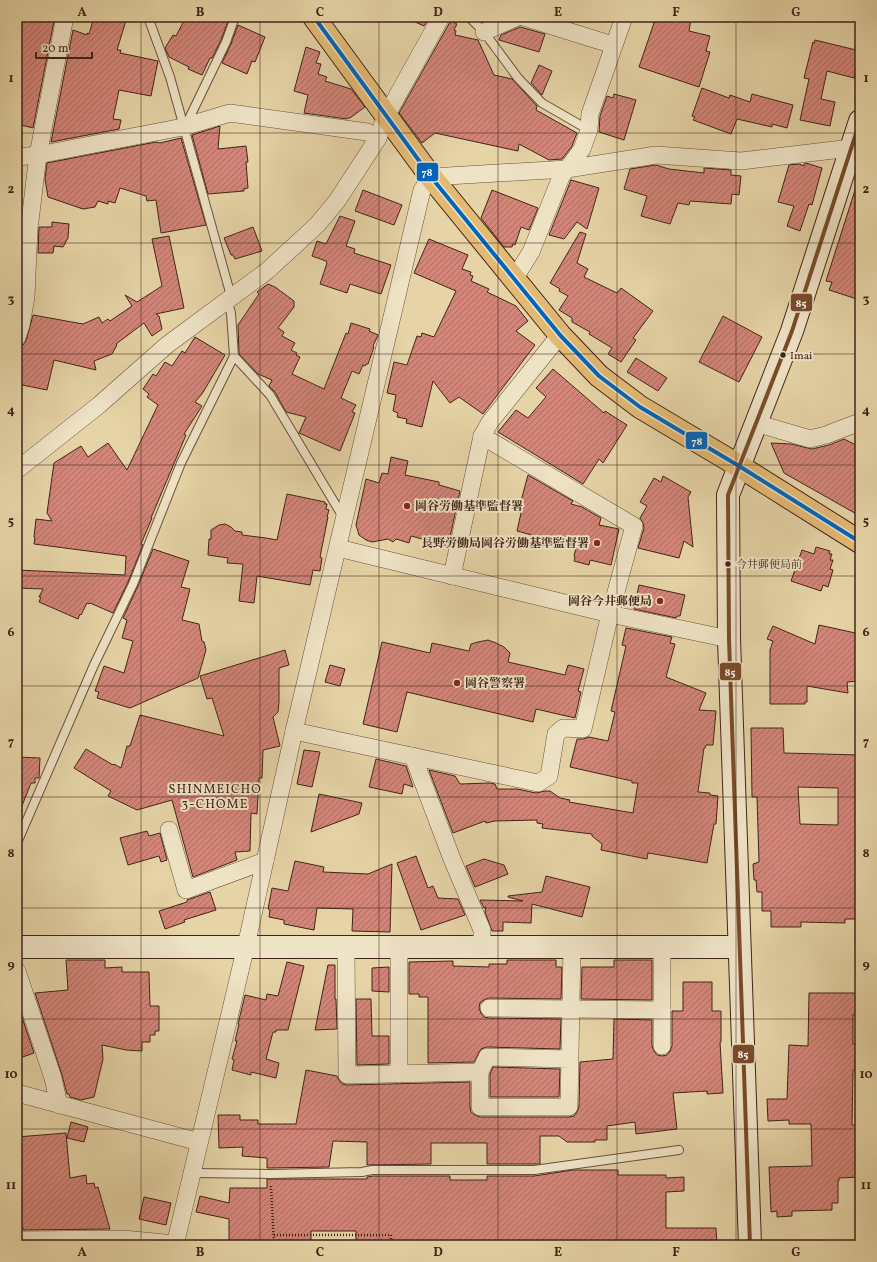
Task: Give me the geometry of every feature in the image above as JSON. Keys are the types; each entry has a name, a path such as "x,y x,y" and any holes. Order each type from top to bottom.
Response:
{"highway":[{"path":"314,17 431,177 560,335 599,376 640,407 739,466 860,542"}],"street":[{"path":"17,337 21,325 26,297 22,268 38,155 65,17"},
{"path":"17,470 99,405 167,345 267,271 316,224 337,201 378,138 386,116 441,17"},
{"path":"484,32 517,17"},
{"path":"523,17 613,45"},
{"path":"514,279 531,252 561,177 582,150 589,130 590,114 624,17"},
{"path":"17,157 38,155 184,126 230,113 367,132 378,138"},
{"path":"764,1245 750,1245 729,639 728,494 792,331 856,149 860,121"},
{"path":"17,1240 123,1239 175,1245 246,946 264,861 344,517 422,190 431,177 567,168 656,156 740,161 856,149"},
{"path":"452,576 482,436 490,422 560,335"},
{"path":"756,423 810,439 826,435 860,422"},
{"path":"294,731 538,783 549,776 556,734 564,728 583,728 610,614 634,526 482,436"},
{"path":"338,548 610,614 729,639"},
{"path":"413,756 452,859 482,930 482,947"},
{"path":"169,830 186,890 264,861"},
{"path":"17,947 739,947"},
{"path":"346,947 347,1075 480,1072"},
{"path":"399,947 399,1074"},
{"path":"570,1058 487,1057 480,1072 480,1107 569,1107 570,1058 571,1009 572,947"},
{"path":"662,947 662,1046"},
{"path":"17,971 53,1078 59,1105"},
{"path":"489,1008 662,1010"},
{"path":"17,1094 199,1142"}],"lane":[{"path":"17,844 94,665 133,584 181,463 234,356 229,298 170,77 148,17"},
{"path":"184,126 226,42 235,17"},
{"path":"469,17 484,32 518,78 542,102 589,130"},
{"path":"234,356 270,395 344,517"},
{"path":"191,1173 270,1174 362,1172 372,1170 534,1170 679,1150"}],"path":[{"path":"270,1174 274,1245"},
{"path":"274,1235 392,1235 391,1245"}],"building":[{"path":"17,17 36,17 54,21 33,128 17,124"},
{"path":"94,17 127,17 117,50 121,50 120,53 158,61 151,96 119,90 113,119 121,120 119,129 51,142 73,30 87,35 87,33 89,34"},
{"path":"186,17 218,17 228,21 221,40 202,75 188,69 189,67 169,57 165,48 173,35 176,36"},
{"path":"404,17 430,17 424,26"},
{"path":"451,17 455,17 453,22 457,24 454,30 456,31 455,35 478,40 494,75 512,79 537,106 536,110 577,133 572,146 562,159 549,160 519,144 518,151 435,133 422,143 399,113 450,22"},
{"path":"656,17 678,17 691,19 689,31 710,36 706,51 710,52 699,87 639,67"},
{"path":"238,25 265,37 255,62 252,61 247,74 222,63"},
{"path":"520,27 545,34 539,52 499,40 501,35"},
{"path":"815,40 860,51 854,78 827,71 821,99 835,102 830,126 800,120 809,79 804,78 813,42 814,43"},
{"path":"306,47 320,52 316,63 321,64 318,74 327,77 325,81 351,89 365,107 347,119 304,113 308,95 294,91"},
{"path":"539,65 552,71 542,95 531,83"},
{"path":"702,88 729,98 730,95 750,102 752,94 793,105 787,128 772,124 772,127 737,119 731,134 693,120 695,117 692,116"},
{"path":"614,94 636,100 624,140 599,132 600,116 607,96 613,98"},
{"path":"220,126 218,149 246,146 248,162 246,162 248,188 244,189 244,191 208,194 192,135"},
{"path":"181,138 206,225 161,233 156,200 147,201 146,196 120,188 115,203 108,201 108,204 98,201 95,207 83,209 48,197 45,179 47,163"},
{"path":"806,163 822,168 812,205 809,204 800,231 787,226 794,206 778,202 789,165 799,164 804,166"},
{"path":"656,165 669,169 704,173 704,168 731,170 731,175 741,176 739,195 732,194 731,204 690,201 689,205 678,203 670,224 641,216 647,196 624,189 630,169"},
{"path":"571,180 599,188 587,229 577,222 564,239 549,235"},
{"path":"856,187 860,187 860,300 829,290 832,282 826,281"},
{"path":"363,190 402,205 394,225 355,211"},
{"path":"492,190 538,208 529,230 521,227 515,245 513,244 512,247 504,247 481,218"},
{"path":"340,216 355,221 346,246 355,249 354,253 391,265 381,294 350,284 347,293 320,284 327,263 326,261 312,256 317,241 326,244"},
{"path":"52,222 69,224 68,238 63,247 54,246 53,253 38,253 39,227 52,227"},
{"path":"253,227 262,251 235,259 233,255 231,255 224,238"},
{"path":"580,232 586,234 577,263 588,269 584,277 617,293 621,288 653,311 633,338 636,340 621,362 608,354 612,348 589,334 590,332 572,322 572,318 559,310 568,296 559,291 560,289 550,283"},
{"path":"169,236 184,308 156,314 159,316 162,329 152,336 144,323 116,344 117,345 112,354 94,361 96,370 54,360 47,390 17,384 17,347 23,345 26,341 33,315 83,324 99,317 102,323 108,319 110,321 132,306 125,295 137,302 162,286 152,239"},
{"path":"429,239 468,255 462,269 471,272 470,275 473,276 471,281 489,289 487,292 516,306 528,321 516,331 535,345 483,414 459,397 450,403 433,381 422,427 406,423 407,419 397,417 398,413 393,411 396,395 387,393 394,362 407,365 417,336 421,337 422,333 434,337 456,291 414,273"},
{"path":"268,284 275,287 294,301 294,307 278,328 284,332 282,336 295,343 291,350 297,353 296,355 300,357 292,374 324,389 346,333 348,334 351,323 370,329 369,331 378,335 368,364 365,366 363,365 359,374 352,371 341,398 356,405 352,412 355,413 340,451 299,433 306,417 286,412 275,392 269,386 272,380 258,374 239,354 238,325 259,294 257,292"},
{"path":"723,316 762,337 739,382 699,362"},
{"path":"195,337 225,355 202,394 195,402 202,406 184,434 186,435 141,544 143,545 128,582 113,613 87,603 78,619 39,602 41,597 39,597 43,589 17,588 17,570 125,575 126,556 34,544 36,519 52,521 47,513 54,463 81,446 88,457 108,443 127,470 158,405 147,397 149,394 143,389 153,374 156,376 165,362 172,366 182,351 185,353"},
{"path":"636,358 667,378 658,391 627,372"},
{"path":"553,369 604,413 605,411 627,425 603,463 599,459 583,484 498,432 516,410 528,418 546,397 536,388"},
{"path":"844,439 860,447 860,516 784,473 771,443 791,444 812,449 829,445"},
{"name":"岡谷労働基準監督署","path":"391,457 408,461 405,475 439,482 439,485 460,491 448,546 411,536 409,543 396,539 393,542 388,539 372,542 359,535 356,525 366,479 379,483 382,473 388,474"},
{"path":"528,475 573,501 571,504 582,507 601,518 599,525 619,529 611,565 590,560 589,565 574,561 576,548 532,537 532,535 517,531 521,513 518,512"},
{"path":"663,476 691,492 688,497 693,547 684,541 679,558 638,548 644,528 640,518 647,506 640,502 654,478 661,482"},
{"path":"287,494 325,502 325,504 327,504 326,509 329,510 320,557 322,558 320,571 313,570 310,585 257,576 254,603 239,601 243,564 227,563 228,558 208,555 211,530 219,525 225,524 235,531 242,532 242,535 277,540"},
{"path":"816,547 830,551 829,554 832,554 830,560 833,560 830,569 833,570 828,587 823,585 821,591 791,581 802,550 814,554"},
{"path":"153,549 189,561 181,587 190,589 182,620 199,624 202,641 204,642 206,650 198,678 130,708 97,698 99,692 95,691 104,666 124,673 133,641 122,638 127,620 123,618"},
{"name":"岡谷今井郵便局","path":"639,585 685,595 680,616 677,616 676,618 634,609"},
{"path":"819,625 860,634 860,681 847,682 848,693 807,686 807,702 805,702 805,704 770,704 770,650 773,641 767,639 773,626 815,644"},
{"path":"626,628 672,637 670,643 675,644 666,677 706,693 699,710 716,711 713,745 706,745 704,748 698,792 710,793 710,795 718,796 716,824 714,824 707,863 648,853 647,859 601,850 602,844 592,836 592,834 542,828 543,824 537,823 537,820 495,821 486,823 485,821 453,833 429,770 455,776 460,784 489,783 495,784 497,789 517,789 536,793 550,791 560,798 570,800 569,802 633,813 638,783 632,783 632,781 570,767 577,739 589,737 608,741 615,712 611,711 626,646 622,645"},
{"name":"岡谷警察署","path":"488,640 504,647 510,653 508,662 565,675 568,665 584,669 578,691 581,692 575,718 536,709 533,722 407,692 397,732 363,724 382,642 430,653 432,643 469,651 471,644"},
{"path":"285,650 289,665 279,668 278,712 273,717 280,746 263,750 262,778 259,778 257,814 251,813 250,851 235,852 237,860 193,877 172,800 137,810 108,796 111,791 74,768 86,749 121,768 127,746 130,746 140,715 224,736 212,698 207,699 200,676"},
{"path":"330,665 345,669 340,686 325,682"},
{"path":"751,728 783,728 784,753 860,755 860,919 845,919 845,923 801,922 801,927 771,927 771,911 762,911 762,892 757,892 756,880 754,880 753,864 759,862 757,797 752,797","holes":["798,787 838,788 838,825 800,824"]},
{"path":"304,750 320,752 312,787 297,784"},
{"path":"17,757 40,758 39,778 35,778 35,783 31,783 18,816"},
{"path":"376,759 406,766 413,787 404,784 402,794 369,787"},
{"path":"319,794 362,803 359,814 311,832"},
{"path":"147,831 149,836 160,833 167,860 161,862 159,856 128,865 120,838"},
{"path":"416,856 428,888 433,886 438,898 458,899 465,915 421,930 397,863"},
{"path":"484,859 504,865 508,874 475,887 466,866"},
{"path":"295,861 324,867 323,872 368,874 392,864 390,932 352,931 353,909 317,908 314,930 284,924 284,920 269,917 270,910 268,909 272,888 288,891"},
{"path":"546,876 590,887 582,917 532,904 531,923 503,922 503,931 492,931 485,912 486,907 484,908 480,900 523,901 508,896 542,892"},
{"path":"210,892 216,910 184,920 185,922 165,929 159,911 187,902 187,900"},
{"path":"66,960 105,960 105,968 122,967 122,972 149,972 150,1006 159,1006 159,1031 155,1031 155,1035 150,1035 150,1042 142,1042 142,1051 126,1050 102,1045 103,1059 94,1097 81,1100 70,1097 69,1094 67,1094 35,993 68,990"},
{"path":"507,960 556,960 556,967 562,967 561,999 489,998 480,1003 479,1008 481,1013 484,1017 489,1018 561,1019 560,1049 487,1047 481,1049 474,1062 428,1063 428,997 419,997 419,994 409,994 409,962 453,961 453,966 489,967 489,964 507,964"},
{"path":"614,960 652,960 652,1000 581,999 582,967 614,967"},
{"path":"287,962 304,966 288,1030 276,1030 276,1032 273,1032 266,1059 279,1063 276,1078 251,1072 251,1075 232,1070 234,1060 232,1059 237,1041 235,1041 245,995 266,1000 267,994 278,996"},
{"path":"328,965 335,965 337,1029 315,1030"},
{"path":"389,967 389,992 372,991 372,968"},
{"path":"683,982 712,982 712,1011 721,1011 720,1042 723,1093 707,1094 707,1091 673,1093 677,1129 636,1134 635,1122 607,1126 607,1140 595,1140 595,1142 567,1142 559,1136 540,1136 540,1164 487,1164 487,1143 431,1143 431,1164 367,1165 367,1142 333,1141 329,1167 267,1168 267,1158 242,1156 243,1147 219,1148 218,1115 240,1115 240,1120 258,1120 258,1124 296,1124 306,1070 337,1076 342,1084 347,1085 470,1082 471,1112 480,1117 574,1116 579,1107 580,1062 613,1059 614,1019 652,1020 652,1046 654,1051 657,1055 667,1055 672,1046 672,1011 683,1011"},
{"path":"809,993 860,993 860,1015 853,1015 853,1044 860,1044 860,1060 855,1060 855,1070 853,1070 852,1125 860,1125 860,1150 858,1150 859,1177 839,1178 838,1203 832,1203 832,1210 792,1211 792,1216 777,1217 777,1211 771,1212 769,1167 812,1166 811,1124 789,1124 789,1120 768,1121 767,1099 787,1099 789,1045 808,1046"},
{"path":"356,999 371,999 372,1036 389,1036 389,1064 357,1065"},
{"path":"17,1002 34,1053 17,1059"},
{"path":"493,1067 560,1069 559,1097 490,1097 490,1074"},
{"path":"71,1122 88,1127 84,1142 67,1138"},
{"path":"66,1133 70,1178 86,1175 87,1184 94,1183 95,1188 98,1187 110,1229 23,1230 23,1227 17,1226 17,1137"},
{"path":"573,1170 618,1170 618,1175 666,1175 666,1178 684,1177 684,1191 666,1192 666,1228 716,1228 717,1245 356,1245 356,1231 311,1231 311,1245 234,1245 235,1242 229,1240 229,1219 196,1212 200,1196 229,1203 230,1188 267,1188 267,1179 367,1179 367,1177 373,1176 450,1176 450,1180 487,1180 487,1176 534,1176"},
{"path":"144,1197 171,1203 166,1225 139,1219"}],"transit line":[{"name":"78","path":"314,17 431,177 560,335 599,376 640,407 739,466 860,542"},
{"name":"85","path":"750,1245 729,639 728,495 792,331 860,121"}],"place":[{"name":"Imai","path":"783,355"},
{"name":"岡谷労働基準監督署","path":"407,506"},
{"name":"長野労働局岡谷労働基準監督署","path":"597,543"},
{"name":"今井郵便局前","path":"728,564"},
{"name":"岡谷今井郵便局","path":"660,601"},
{"name":"岡谷警察署","path":"457,683"}],"district":[{"name":"SHINMEICHO 3-CHOME","path":"215,796"}]}
